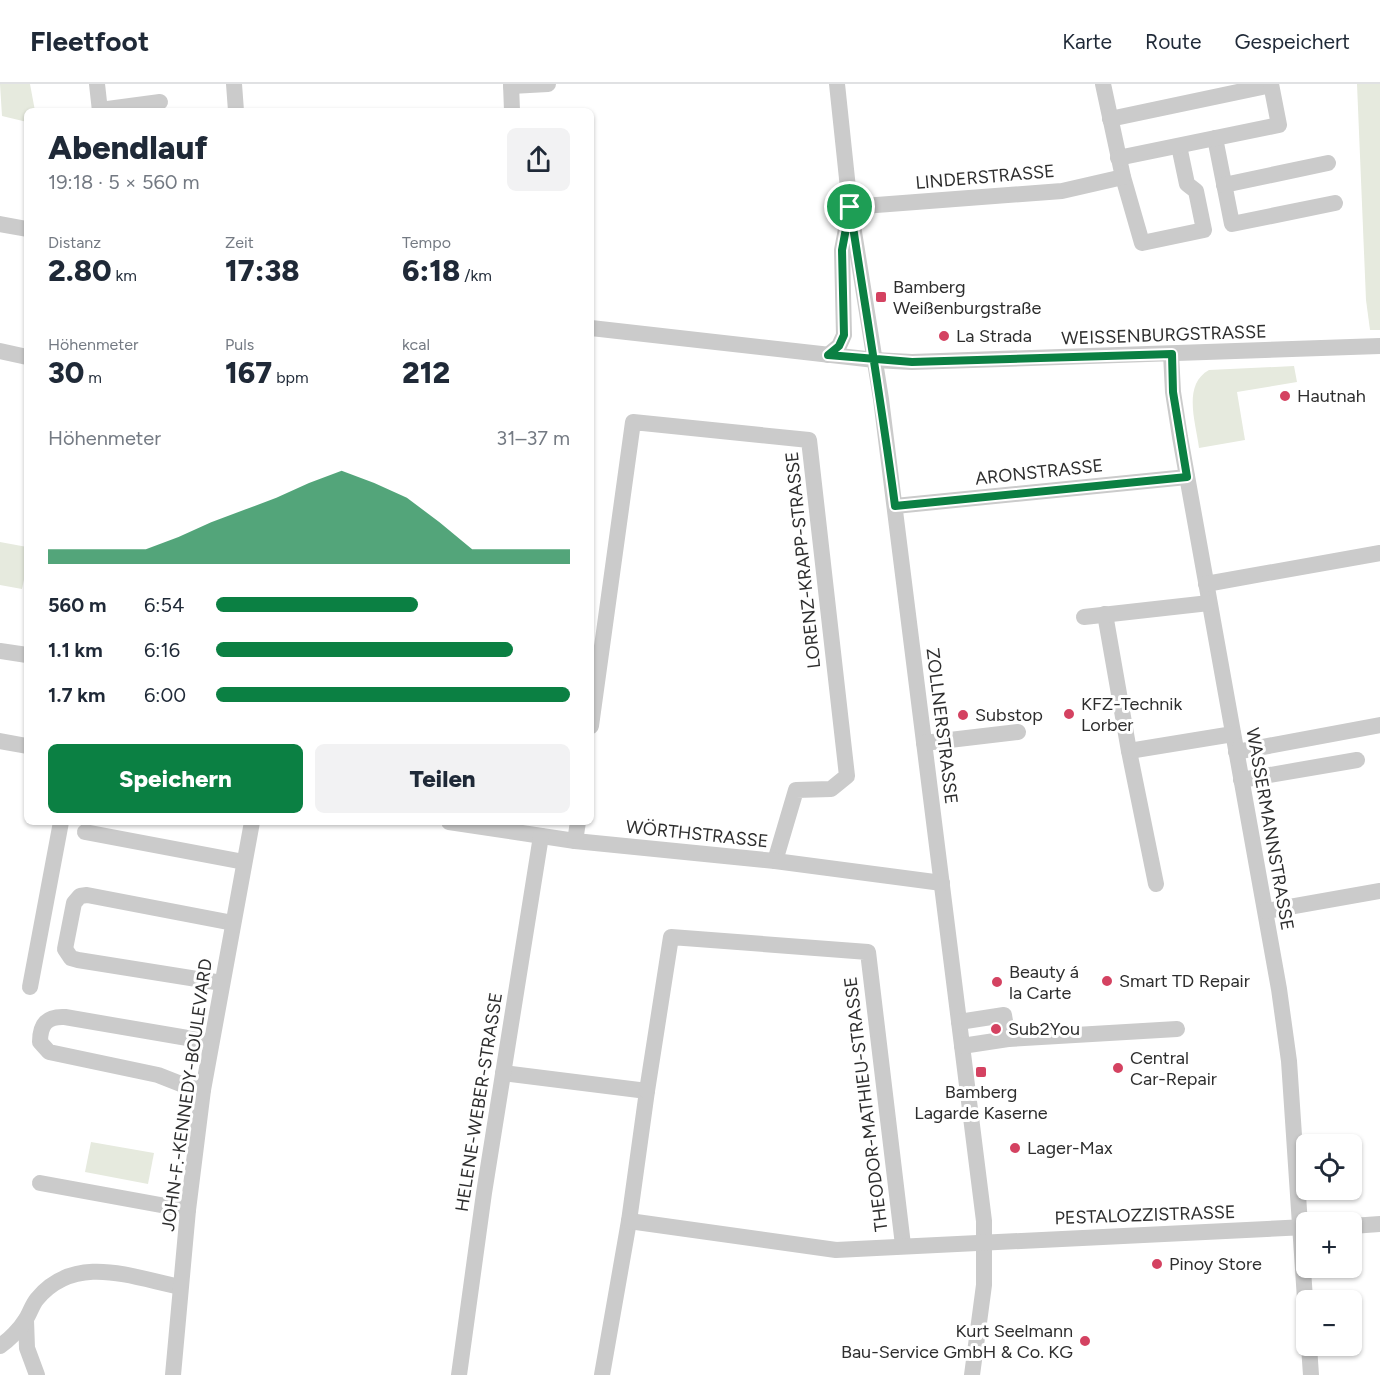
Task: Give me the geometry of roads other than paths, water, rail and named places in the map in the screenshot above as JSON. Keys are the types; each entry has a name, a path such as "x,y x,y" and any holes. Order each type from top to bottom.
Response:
{"street":[{"path":"96,84 100,108"},
{"path":"235,84 236,108"},
{"path":"512,108 511,85 548,84"},
{"name":"ZOLLNERSTRASSE","path":"837,84 850,207 875,360 895,506 983,1213 983,1294 972,1375"},
{"path":"1103,84 1118,158 1142,243 1204,230 1196,191 1187,184 1179,146"},
{"path":"1110,119 1271,85 1279,125 1118,158"},
{"path":"120,108 160,102"},
{"path":"1215,138 1232,224 1335,203"},
{"path":"1224,184 1328,163"},
{"name":"LINDERSTRASSE","path":"850,207 1062,190 1123,177"},
{"path":"828,355 839,346 844,335 842,250 850,207"},
{"path":"0,224 24,228"},
{"name":"WEISSENBURGSTRASSE","path":"594,328 875,360 912,362 1380,346"},
{"path":"0,351 24,356"},
{"name":"WASSERMANNSTRASSE","path":"1172,354 1173,392 1187,477 1279,989 1302,1212"},
{"name":"LORENZ-KRAPP-STRASSE","path":"594,704 633,422 809,440 847,776 831,789 795,790 775,861"},
{"name":"ARONSTRASSE","path":"895,506 1187,477"},
{"path":"1206,584 1380,553"},
{"path":"1084,616 1209,603"},
{"path":"1105,614 1129,751 1156,884"},
{"path":"0,651 24,655"},
{"path":"1236,752 1380,725"},
{"path":"924,743 1018,732"},
{"path":"1129,751 1233,734"},
{"path":"0,741 24,745"},
{"path":"1241,780 1357,760"},
{"path":"30,987 60,825"},
{"name":"JOHN-F.-KENNEDY-BOULEVARD","path":"173,1375 188,1210 203,1090 251,825"},
{"name":"WÖRTHSTRASSE","path":"469,825 575,841 775,861 942,883"},
{"path":"575,841 578,825"},
{"path":"85,832 244,862"},
{"name":"HELENE-WEBER-STRASSE","path":"459,1375 503,1073 541,836"},
{"path":"1266,911 1380,891"},
{"path":"222,983 78,960 66,954 65,949 74,903 80,896 87,895 233,923"},
{"name":"THEODOR-MATHIEU-STRASSE","path":"647,1091 670,937 868,952 903,1245"},
{"path":"959,1022 1004,1015 1008,1039"},
{"path":"203,1090 158,1075 49,1052 40,1041 40,1035 46,1021 58,1016 211,1042"},
{"path":"962,1046 1008,1039 1177,1029"},
{"path":"503,1073 647,1091 602,1375"},
{"path":"40,1183 188,1210"},
{"name":"PESTALOZZISTRASSE","path":"628,1221 836,1250 1296,1227"},
{"path":"1362,1225 1380,1224"},
{"path":"0,1346 26,1320 35,1300 58,1279 80,1272 105,1272 180,1287"},
{"path":"26,1320 27,1348 37,1375"},
{"path":"1310,1356 1311,1375"}],"place":[{"name":"Bamberg Weißenburgstraße","path":"881,297"},
{"name":"La Strada","path":"944,336"},
{"name":"Hautnah","path":"1285,396"},
{"name":"KFZ-Technik Lorber","path":"1069,714"},
{"name":"Substop","path":"963,715"},
{"name":"Smart TD Repair","path":"1107,981"},
{"name":"Beauty á la Carte","path":"997,982"},
{"name":"Sub2You","path":"996,1029"},
{"name":"Central Car-Repair","path":"1118,1068"},
{"name":"Bamberg Lagarde Kaserne","path":"981,1072"},
{"name":"Lager-Max","path":"1015,1148"},
{"name":"Pinoy Store","path":"1157,1264"},
{"name":"Kurt Seelmann Bau-Service GmbH & Co. KG","path":"1085,1341"}]}
